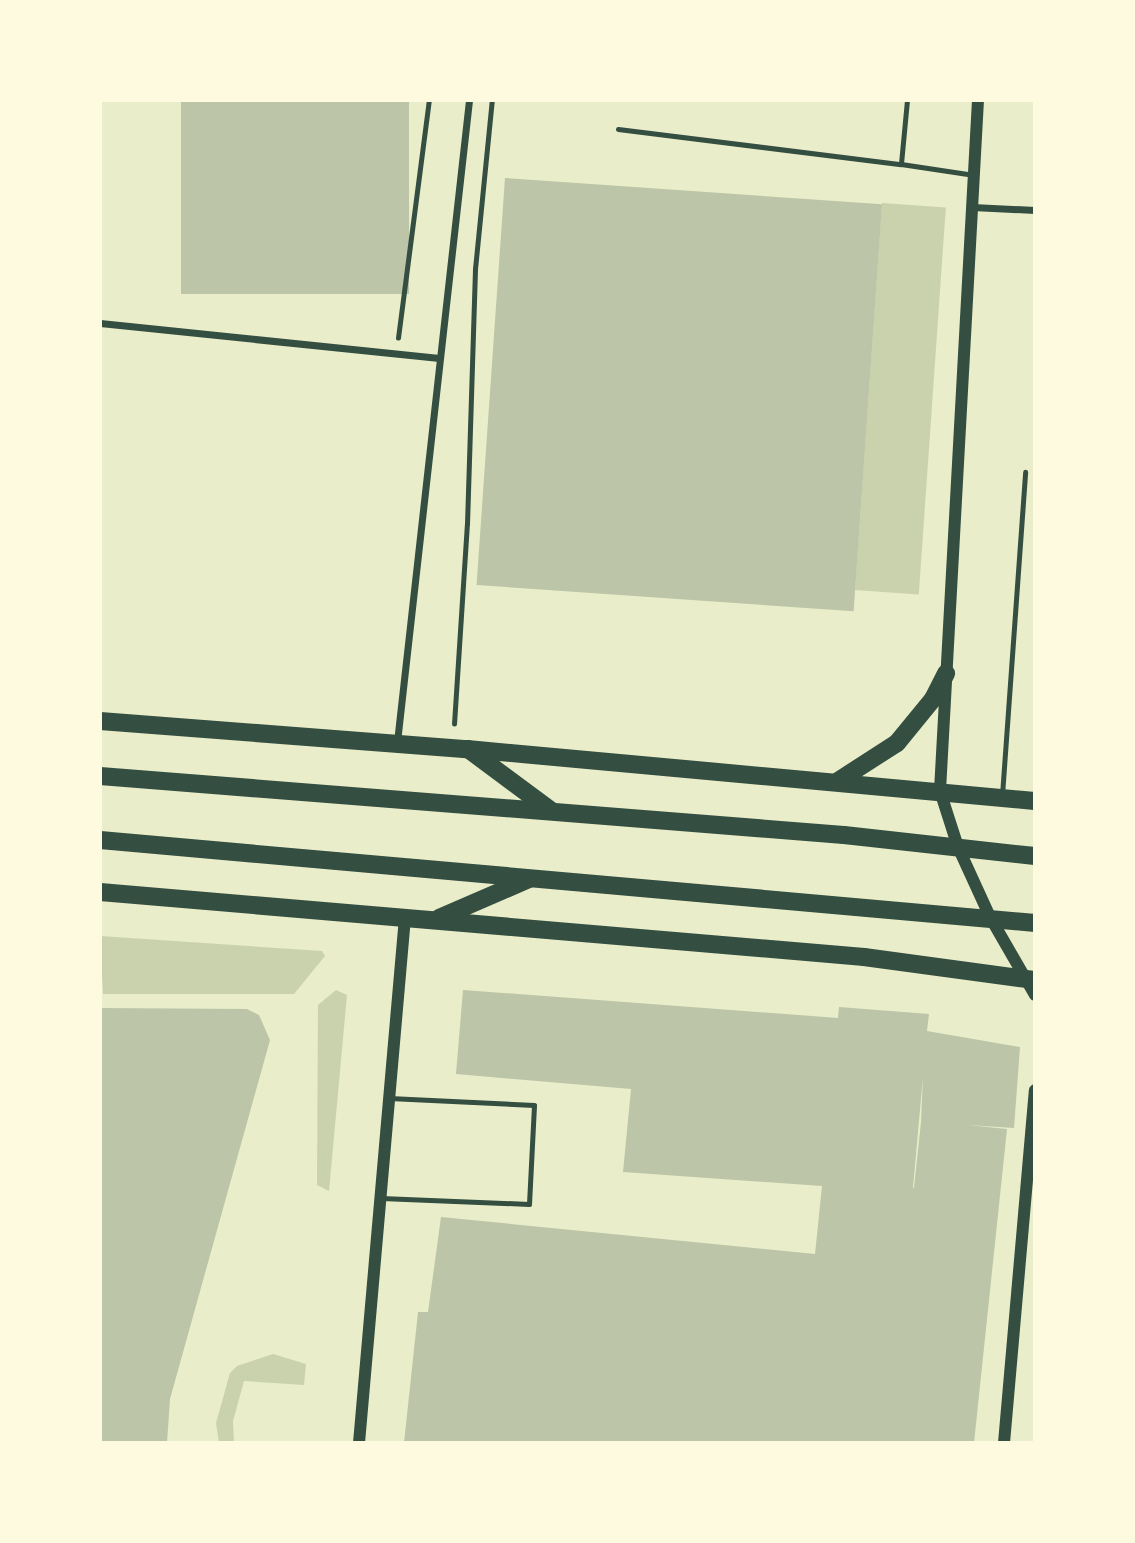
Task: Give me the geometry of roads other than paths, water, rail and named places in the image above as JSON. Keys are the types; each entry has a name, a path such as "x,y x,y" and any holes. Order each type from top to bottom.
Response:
{"main road":[{"path":"838,781 897,743 922,715 946,673"},
{"path":"100,721 397,743 1035,801"},
{"path":"467,749 550,810"},
{"path":"100,776 550,810 1035,856"},
{"path":"100,840 1035,923"},
{"path":"436,920 532,877"},
{"path":"100,892 864,957 1033,985"}],"street":[{"path":"397,743 469,100"},
{"path":"978,100 940,791 958,847 990,917 1033,985"},
{"path":"972,206 1035,210"},
{"path":"100,323 439,358"},
{"path":"359,1443 405,917"},
{"path":"1004,1443 1035,1090"}],"lane":[{"path":"901,164 907,100"},
{"path":"618,129 974,175"},
{"path":"1002,798 1026,472"},
{"path":"380,1198 529,1204 534,1105 389,1098"}]}
